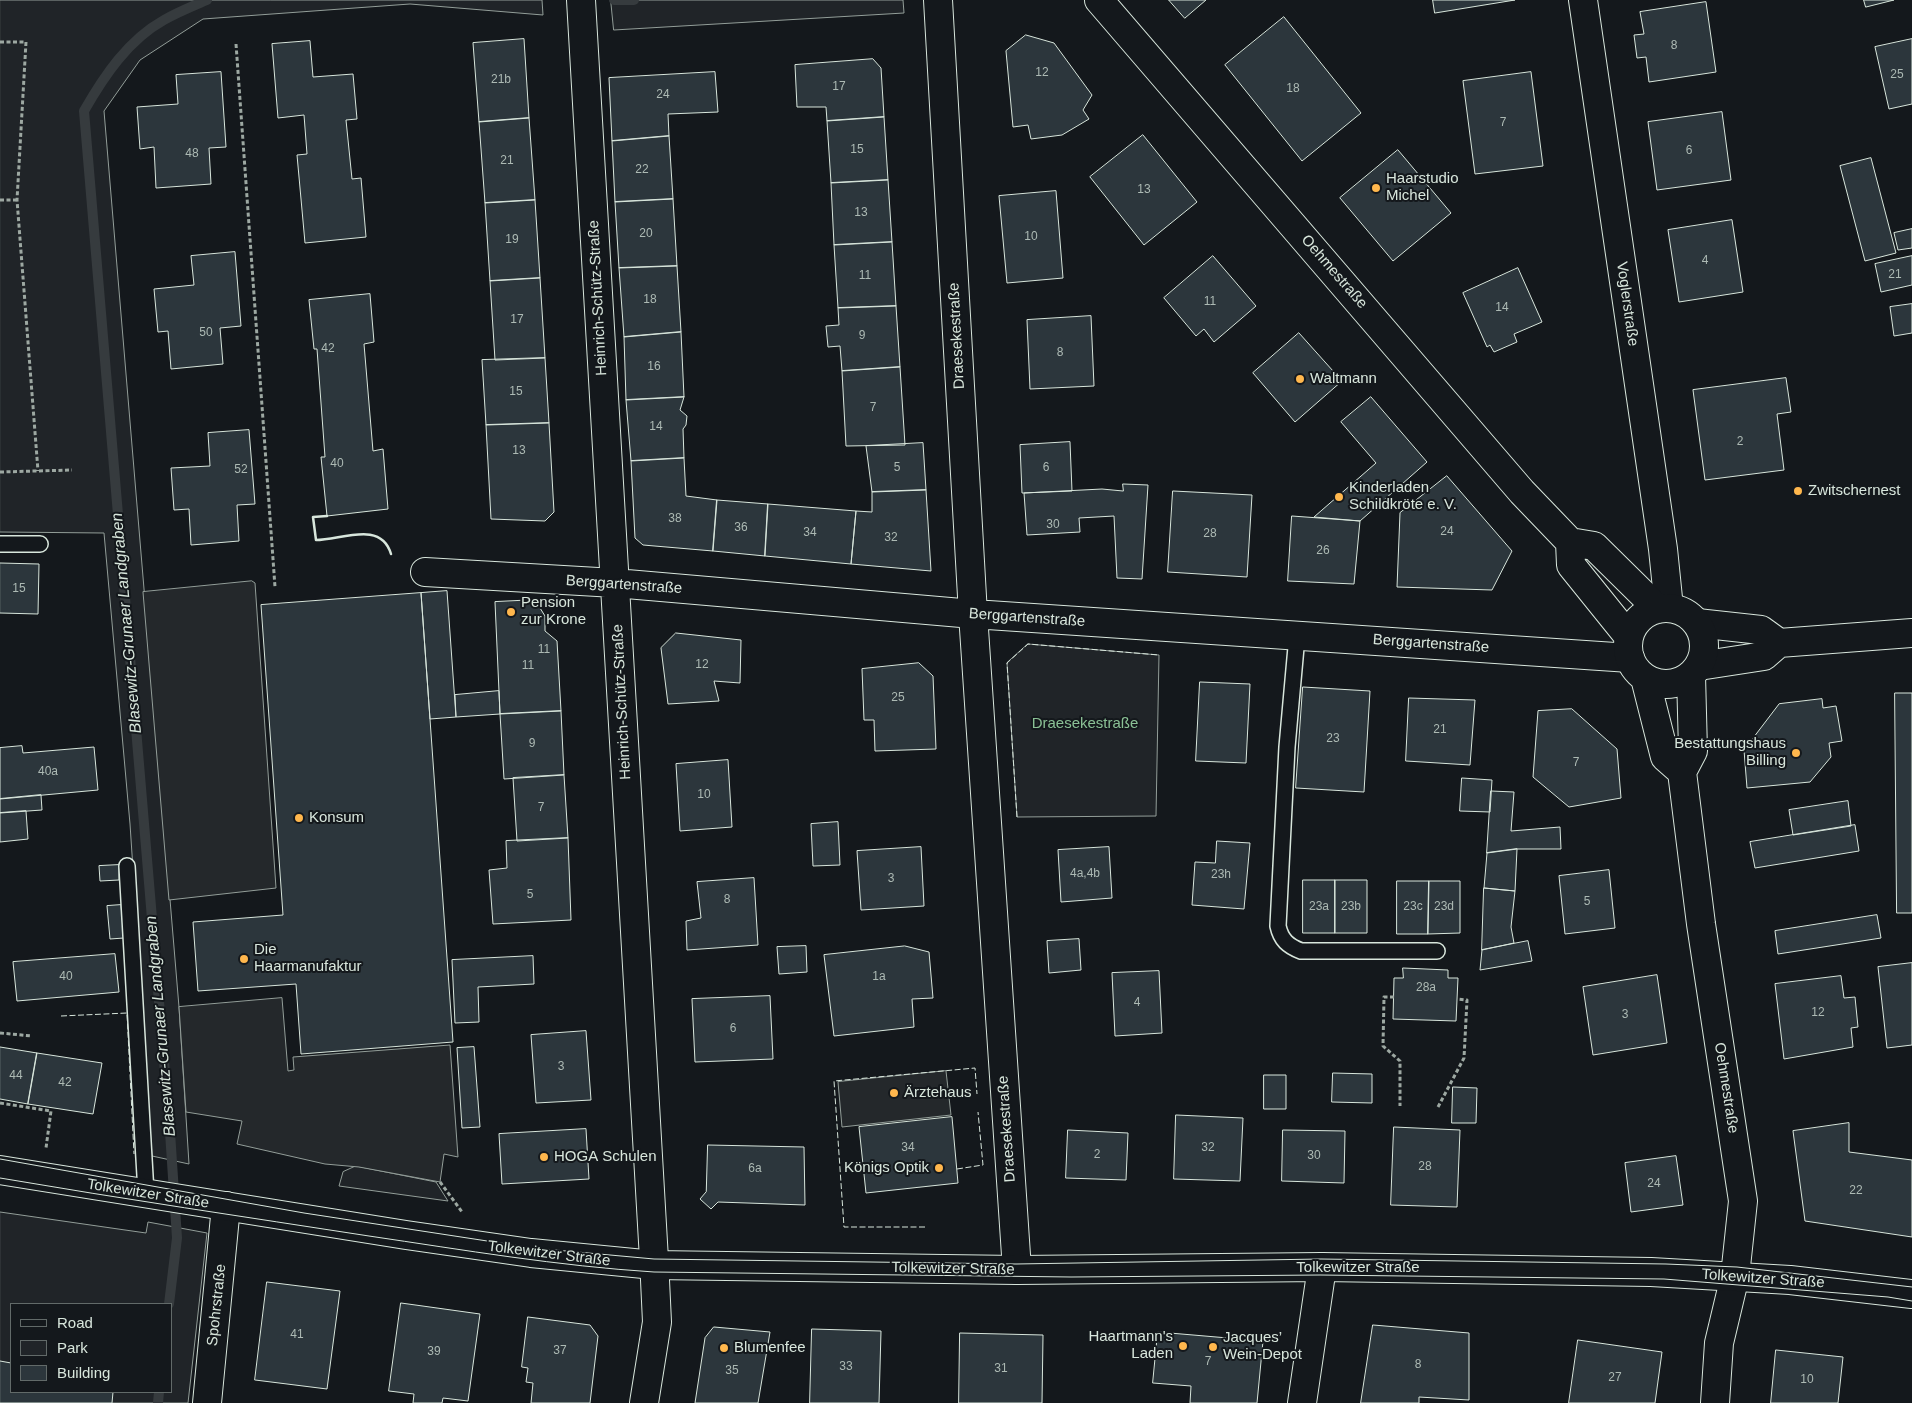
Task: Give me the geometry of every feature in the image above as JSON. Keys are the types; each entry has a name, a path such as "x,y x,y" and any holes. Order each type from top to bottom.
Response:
{"street":[{"name":"Heinrich-Schütz-Straße","path":"581,0 654,1265 656,1322 644,1403"},
{"name":"Oehmestraße","path":"1099,0 1522,492 1570,542"},
{"name":"Voglerstraße","path":"1583,0 1663,549 1663,609"},
{"name":"Draesekestraße","path":"939,4 973,614 1017,1270"},
{"path":"1663,609 1639,620 1635,658 1665,756 1682,772 1693,751 1695,671 1704,655 1704,643 1696,623 1689,616 1663,609 1594,546 1570,542 1572,565 1635,658 1656,684 1670,685 1695,671 1764,656 1779,643 1912,633"},
{"name":"Berggartenstraße","path":"425,572 615,583 973,614 1635,658"},
{"path":"1696,623 1761,630 1779,643"},
{"name":"Oehmestraße","path":"1682,772 1701,924 1743,1201 1735,1276 1720,1343 1715,1403"},
{"name":"Tolkewitzer Straße","path":"0,1170 531,1253 654,1265 1017,1270 1322,1267 1650,1272 1735,1276 1892,1290 1912,1294"},
{"name":"Spohrstraße","path":"206,1403 220,1205"},
{"path":"1302,1403 1322,1267"}],"lane":[{"path":"0,544 40,544"},
{"path":"1296,636 1287,747 1278,926 1281,937 1289,946 1301,952 1437,952"},
{"path":"127,866 147,1194"}],"path":[{"path":"0,42 26,42 17,200 38,471"},
{"path":"236,44 275,587"},
{"path":"0,200 17,200"},
{"path":"0,472 72,470"},
{"path":"1394,997 1384,997 1383,1046 1400,1061 1400,1106"},
{"path":"1438,1107 1464,1058 1466,1000 1457,999"},
{"path":"0,1033 32,1036"},
{"path":"0,1103 51,1111 43,1177"}],"green space":[{"path":"0,0 542,0 543,15 410,4 203,19 140,60 104,111 179,1007 189,1164 152,1156 130,824 104,533 0,532"},
{"path":"611,0 903,0 904,13 614,30"},
{"name":"Draesekestraße","path":"1028,644 1159,655 1156,816 1017,817 1007,663"},
{"path":"356,1166 436,1182 448,1201 339,1186 343,1172"},
{"path":"0,1212 146,1233 148,1222 207,1233 188,1403 0,1403"}],"shaded area":[{"path":"252,581 255,583 276,888 169,900 143,592"},
{"path":"282,998 288,1071 294,1070 293,1057 450,1045 458,1157 444,1154 440,1182 359,1167 325,1164 237,1144 242,1121 186,1112 179,1007"},
{"name":"Ärztehaus","path":"946,1071 951,1115 842,1127 838,1082"}],"building":[{"path":"1169,0 1206,0 1185,18"},
{"path":"1433,0 1515,0 1435,13"},
{"path":"1864,0 1894,0 1866,7"},
{"path":"1706,2 1716,72 1649,82 1646,57 1637,58 1634,35 1644,34 1640,12"},
{"path":"1284,17 1361,113 1302,161 1225,65"},
{"path":"1026,35 1054,43 1092,95 1083,110 1089,119 1062,135 1031,139 1028,125 1013,127 1006,51"},
{"path":"524,39 529,118 479,122 473,43"},
{"path":"1912,39 1912,104 1889,109 1875,47"},
{"path":"310,41 313,77 353,74 357,119 346,120 352,179 361,178 366,237 305,243 297,155 307,154 304,115 278,118 272,44"},
{"path":"873,59 881,68 884,117 827,121 826,107 797,107 795,65"},
{"path":"221,72 226,147 209,148 211,184 156,188 154,147 140,149 137,107 178,104 176,75"},
{"path":"715,72 718,112 668,114 669,136 612,141 609,78"},
{"path":"1531,72 1543,166 1475,174 1463,81"},
{"path":"1722,112 1731,180 1657,190 1648,122"},
{"path":"884,117 888,180 831,183 827,121"},
{"path":"529,118 535,200 485,203 479,122"},
{"path":"1143,135 1197,202 1144,245 1090,177"},
{"path":"669,136 673,199 615,202 612,141"},
{"path":"1398,150 1451,213 1393,261 1340,198"},
{"path":"1871,158 1896,253 1865,261 1840,166"},
{"path":"888,180 892,242 834,245 831,183"},
{"path":"1056,191 1063,278 1007,283 999,196"},
{"path":"673,199 677,266 619,268 615,202"},
{"path":"535,200 540,278 490,281 485,203"},
{"path":"1732,220 1743,292 1679,302 1668,230"},
{"path":"1912,229 1912,248 1898,250 1894,233"},
{"path":"892,242 896,306 838,308 834,245"},
{"path":"235,252 241,326 220,328 223,364 171,369 168,331 158,332 154,289 194,285 191,256"},
{"path":"1213,256 1256,306 1214,342 1204,329 1196,336 1164,298"},
{"path":"1912,256 1912,285 1881,292 1875,264"},
{"path":"677,266 681,332 624,337 619,268"},
{"path":"1518,268 1542,322 1514,334 1517,342 1494,352 1490,345 1487,347 1463,293"},
{"path":"540,278 545,358 495,360 490,281"},
{"path":"370,294 374,342 364,344 373,451 383,449 388,509 327,516 321,457 325,457 317,349 314,349 309,300"},
{"path":"1912,304 1912,333 1894,336 1890,307"},
{"path":"896,306 900,367 842,371 840,346 828,347 826,326 839,325 838,308"},
{"path":"1091,316 1094,386 1030,389 1027,320"},
{"path":"681,332 684,397 626,400 624,337"},
{"path":"1299,333 1342,381 1295,422 1253,373"},
{"path":"545,358 549,423 486,425 482,360"},
{"path":"900,367 905,445 846,446 842,371"},
{"path":"1786,378 1791,412 1777,414 1784,470 1705,480 1693,390"},
{"path":"684,397 680,410 687,416 686,425 683,429 684,458 631,461 626,400"},
{"path":"1371,397 1427,462 1360,521 1314,517 1376,463 1341,422"},
{"path":"549,423 554,512 545,521 491,519 486,425"},
{"path":"249,430 255,504 237,505 239,541 191,545 189,509 174,510 171,468 210,466 208,433"},
{"path":"1070,442 1072,491 1022,493 1020,445"},
{"path":"923,443 926,490 872,492 866,446"},
{"path":"684,458 686,496 717,500 713,551 643,545 635,538 631,461"},
{"path":"1447,476 1512,551 1492,590 1397,587 1400,513"},
{"path":"1123,484 1148,485 1142,579 1117,578 1114,516 1079,518 1080,532 1027,535 1024,493 1102,489 1123,491"},
{"path":"926,490 931,571 851,564 856,511 872,512 872,492"},
{"path":"1173,491 1252,495 1247,577 1168,572"},
{"path":"717,500 768,504 765,556 713,551"},
{"path":"768,504 856,511 851,564 765,556"},
{"path":"1292,516 1360,521 1354,584 1288,581"},
{"path":"0,563 39,564 38,614 0,613"},
{"path":"447,591 456,717 430,719 421,593"},
{"path":"421,593 453,1042 301,1054 296,984 198,991 193,922 283,915 261,605"},
{"path":"535,600 545,616 545,631 557,641 561,711 500,714 495,602"},
{"path":"676,633 741,640 740,683 714,681 719,701 668,704 661,648"},
{"path":"919,663 933,676 936,749 875,751 874,720 864,720 862,669"},
{"path":"1200,682 1250,684 1246,763 1196,761"},
{"path":"1303,687 1370,691 1364,792 1296,788"},
{"path":"499,691 500,714 456,717 455,695"},
{"path":"1895,693 1912,693 1912,913 1897,913"},
{"path":"1409,698 1475,700 1470,765 1406,761"},
{"path":"1822,699 1823,708 1836,706 1842,741 1829,743 1831,757 1810,782 1747,788 1744,750 1779,704"},
{"path":"1572,709 1617,749 1621,798 1569,807 1533,777 1538,711"},
{"path":"561,711 564,775 504,779 500,714"},
{"path":"22,746 23,753 94,747 98,790 0,799 0,748"},
{"path":"728,760 732,827 680,831 676,764"},
{"path":"564,775 568,838 517,841 513,778"},
{"path":"1462,778 1492,780 1490,812 1460,811"},
{"path":"1491,791 1514,792 1511,831 1560,827 1561,849 1517,849 1487,853"},
{"path":"41,795 42,810 0,813 0,799"},
{"path":"1848,801 1851,826 1793,835 1789,810"},
{"path":"26,811 28,839 0,842 0,813"},
{"path":"838,822 840,865 813,866 811,824"},
{"path":"1855,825 1859,851 1755,868 1750,842"},
{"path":"568,838 571,920 493,924 489,870 507,868 506,841"},
{"path":"1217,841 1250,843 1244,909 1192,905 1195,862 1215,863"},
{"path":"921,847 924,906 861,910 857,851"},
{"path":"1109,847 1112,898 1061,902 1058,850"},
{"path":"1517,849 1515,891 1484,888 1487,853"},
{"path":"119,865 119,880 100,881 99,866"},
{"path":"1609,870 1615,928 1565,934 1559,876"},
{"path":"754,878 758,945 687,950 686,921 701,918 697,882"},
{"path":"1303,880 1335,880 1335,933 1303,933"},
{"path":"1335,880 1367,880 1367,933 1335,933"},
{"path":"1397,881 1429,881 1428,934 1397,934"},
{"path":"1429,881 1460,881 1460,933 1428,934"},
{"path":"1484,888 1515,891 1511,927 1514,943 1482,950"},
{"path":"121,905 124,938 110,939 107,906"},
{"path":"1877,915 1881,938 1778,954 1775,931"},
{"path":"1079,939 1081,970 1049,973 1047,941"},
{"path":"1528,941 1532,961 1480,970 1482,950"},
{"path":"806,946 807,972 779,974 777,947"},
{"path":"905,946 929,952 933,998 912,999 914,1027 834,1036 824,955"},
{"path":"115,954 119,992 17,1001 13,962"},
{"path":"533,956 534,984 478,987 479,1022 455,1023 452,960"},
{"path":"1912,963 1912,1045 1887,1048 1878,967"},
{"path":"1403,968 1448,970 1448,978 1458,978 1456,1021 1393,1019 1394,978 1403,978"},
{"path":"1159,971 1162,1033 1115,1036 1112,973"},
{"path":"1657,975 1667,1043 1593,1055 1583,987"},
{"path":"1841,976 1844,998 1855,997 1858,1027 1851,1028 1853,1047 1784,1059 1775,984"},
{"path":"770,996 773,1059 695,1062 692,999"},
{"path":"586,1031 591,1100 536,1103 531,1035"},
{"path":"0,1047 37,1053 28,1104 0,1099"},
{"path":"474,1047 480,1127 462,1128 457,1048"},
{"path":"37,1053 102,1063 93,1114 28,1104"},
{"path":"1333,1073 1372,1074 1372,1103 1332,1102"},
{"path":"1264,1075 1286,1075 1286,1109 1264,1109"},
{"path":"1453,1087 1477,1088 1476,1123 1452,1123"},
{"path":"1176,1115 1243,1118 1240,1181 1174,1179"},
{"path":"952,1117 958,1183 866,1193 859,1127"},
{"path":"1849,1123 1849,1152 1912,1160 1912,1237 1805,1221 1793,1131"},
{"path":"1394,1127 1460,1130 1457,1207 1391,1205"},
{"name":"HOGA Schulen","path":"586,1129 589,1179 502,1184 499,1134"},
{"path":"1068,1130 1128,1133 1126,1180 1066,1178"},
{"path":"1283,1130 1345,1131 1344,1183 1282,1181"},
{"path":"708,1145 804,1147 805,1205 718,1202 711,1209 700,1199 706,1192"},
{"path":"1676,1156 1683,1205 1631,1212 1625,1163"},
{"path":"267,1282 340,1291 327,1389 255,1380"},
{"path":"401,1303 480,1314 468,1401 443,1398 442,1403 413,1403 414,1394 389,1391"},
{"path":"528,1317 590,1325 598,1336 590,1403 531,1403 533,1383 526,1382 528,1368 522,1367"},
{"path":"1373,1325 1469,1333 1469,1400 1419,1397 1419,1403 1361,1403"},
{"path":"714,1327 770,1332 758,1403 695,1403 705,1338"},
{"path":"812,1329 881,1331 879,1403 810,1403"},
{"path":"1158,1332 1263,1341 1257,1403 1190,1403 1191,1386 1153,1383"},
{"path":"960,1333 1043,1335 1042,1403 959,1403"},
{"path":"1578,1340 1662,1352 1655,1403 1569,1403"},
{"path":"1776,1350 1843,1357 1838,1403 1771,1403"},
{"path":"0,1361 10,1363 10,1393 113,1393 112,1403 0,1403"}],"waterway":[{"name":"Blasewitz‐Grunaer Landgraben","path":"169,1303 177,1238 170,1132 84,111 118,60 139,38 164,20 207,0"},
{"name":"Blasewitz‐Grunaer Landgraben","path":"614,0 634,0"},
{"name":"Blasewitz‐Grunaer Landgraben","path":"158,1403 159,1393"}],"tram line":[{"path":"0,1159 304,1213 533,1248 654,1259 1016,1264 1321,1259 1666,1264 1737,1267 1912,1287"},
{"path":"0,1178 476,1252 582,1266 654,1272 1071,1277 1320,1275 1664,1279 1888,1297 1912,1301"}],"fence":[{"path":"1017,817 1007,663 1028,644 1159,655"},
{"path":"61,1016 127,1013 134,1154"},
{"path":"925,1227 844,1227 834,1081 975,1068 977,1094"},
{"path":"957,1169 983,1165 978,1112"}],"wall":[{"path":"327,516 313,517 316,540 348,535 369,535 379,537 386,544 391,554"}],"place":[{"name":"Haarstudio Michel","path":"1376,188"},
{"name":"Waltmann","path":"1300,379"},
{"name":"Zwitschernest","path":"1798,491"},
{"name":"Kinderladen Schildkröte e. V.","path":"1339,497"},
{"name":"Pension zur Krone","path":"511,612"},
{"name":"Bestattungshaus Billing","path":"1796,753"},
{"name":"Konsum","path":"299,818"},
{"name":"Die Haarmanufaktur","path":"244,959"},
{"name":"Ärztehaus","path":"894,1093"},
{"name":"HOGA Schulen","path":"544,1157"},
{"name":"Königs Optik","path":"939,1168"},
{"name":"Haartmann's Laden","path":"1183,1346"},
{"name":"Jacques’ Wein-Depot","path":"1213,1347"},
{"name":"Blumenfee","path":"724,1348"}]}
